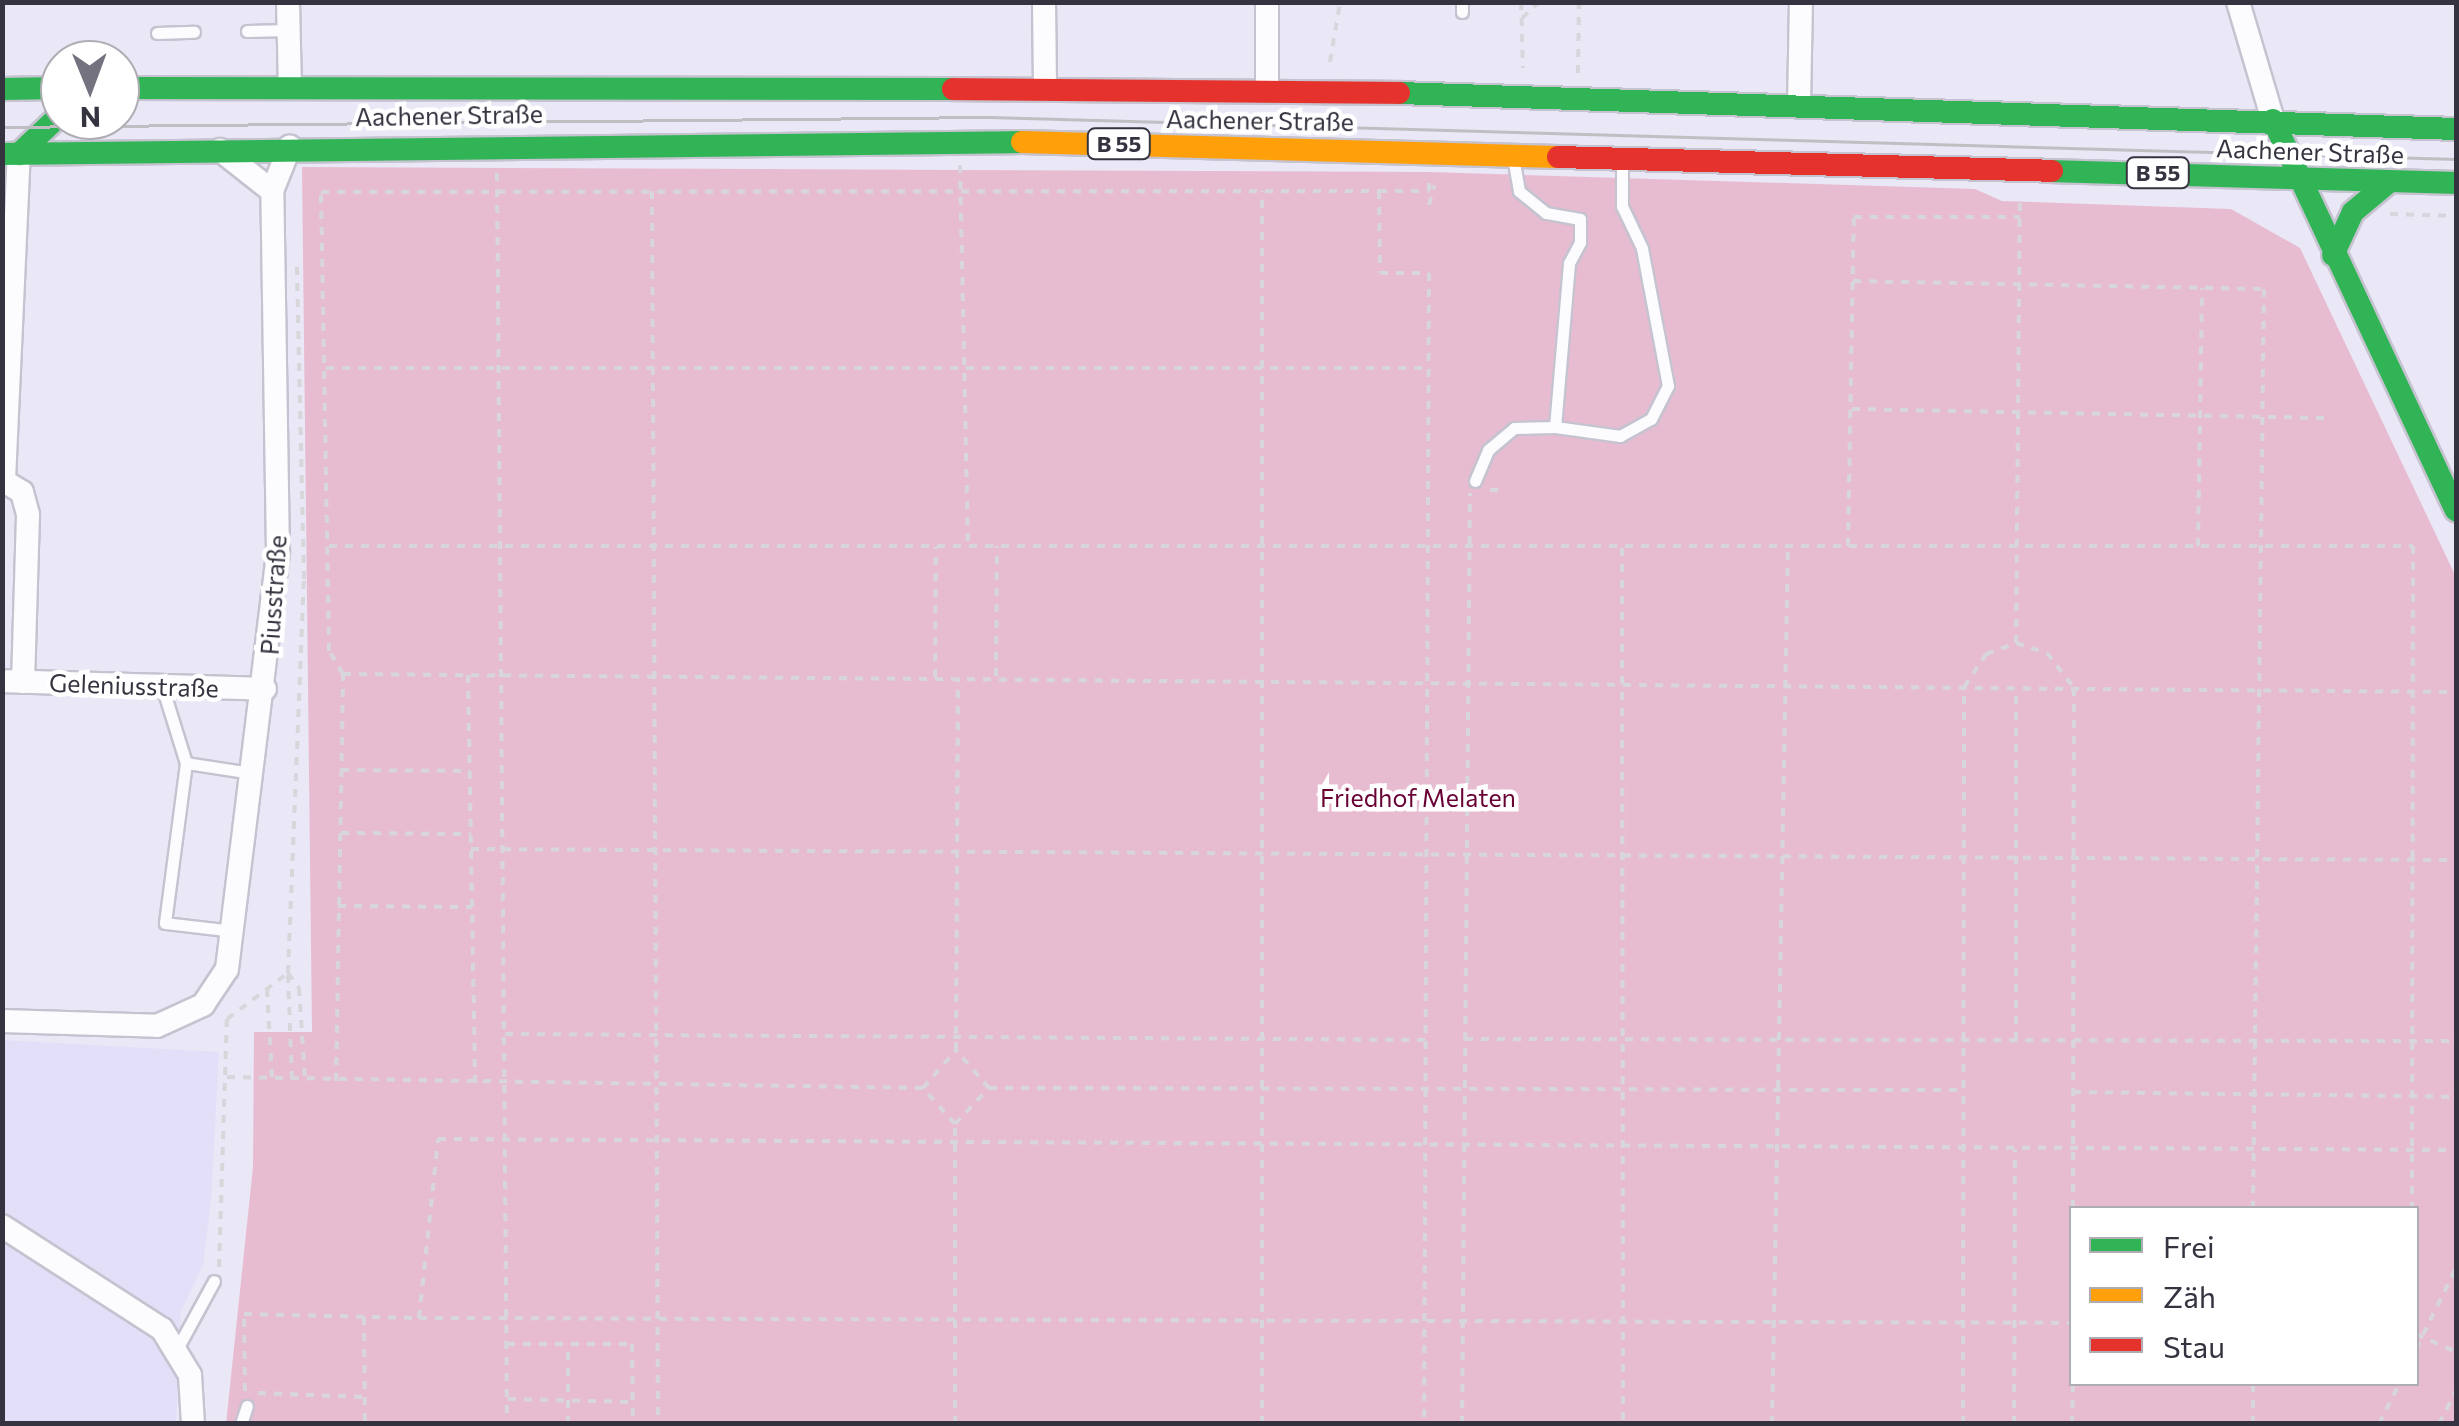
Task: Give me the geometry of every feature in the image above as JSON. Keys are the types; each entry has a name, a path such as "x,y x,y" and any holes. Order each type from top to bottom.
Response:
{"main road":[{"path":"2,89 40,88"},
{"name":"Aachener Straße","path":"140,88 1320,90 2456,129"},
{"path":"2232,176 2263,159 2273,120"},
{"path":"2273,120 2295,179 2455,504"},
{"path":"11,154 40,131"},
{"name":"Aachener Straße","path":"11,154 290,146 960,140 1622,156 2456,183"},
{"path":"2332,256 2353,212 2390,182"}],"street":[{"path":"288,2 290,88"},
{"path":"1044,2 1046,89"},
{"path":"1266,2 1267,90"},
{"path":"1799,106 1802,2"},
{"path":"2238,2 2273,120"},
{"name":"Piusstraße","path":"2,1021 157,1026 216,993 233,931 266,689 278,553 272,191 290,146"},
{"path":"218,148 272,191"},
{"path":"11,154 3,480 22,492 28,515 13,682"},
{"name":"Geleniusstraße","path":"13,682 266,689"},
{"path":"2,1226 142,1312 178,1346 196,1423"}],"lane":[{"path":"247,31 289,30"},
{"path":"156,33 194,32"},
{"path":"1513,154 1519,192 1546,213 1580,218 1555,427"},
{"path":"1475,481 1488,450 1514,428 1555,427 1620,436 1652,419 1668,386 1642,248 1622,206 1622,156"},
{"path":"162,686 186,763 165,923 233,931"},
{"path":"186,763 254,774"},
{"path":"178,1346 214,1281"},
{"path":"241,1424 247,1406"}],"path":[{"path":"1320,90 1340,2"},
{"path":"1522,2 1522,97"},
{"path":"1522,18 1538,2"},
{"path":"1576,99 1579,2"},
{"path":"960,140 968,546"},
{"path":"1430,205 1434,186"},
{"path":"2016,643 2020,190"},
{"path":"497,191 495,368 508,1424"},
{"path":"652,191 658,1424"},
{"path":"1262,191 1262,1424"},
{"path":"336,1081 343,674 330,651 321,192 1379,191 1380,273 1429,272 1424,1424"},
{"path":"1848,546 1854,216 2020,217"},
{"path":"1853,281 2264,290 2253,858 2253,1206"},
{"path":"2198,546 2202,288"},
{"path":"326,368 1430,368"},
{"path":"1851,410 2332,418"},
{"path":"1462,1424 1469,546 1475,481"},
{"path":"935,677 936,545"},
{"path":"329,546 2413,546 2412,1206"},
{"path":"996,546 996,678"},
{"path":"1622,546 1624,1424"},
{"path":"1772,1424 1788,546"},
{"path":"1962,1424 1964,687 1986,654 2016,643 2047,653 2074,688 2073,1206"},
{"path":"343,674 1262,678 2456,692"},
{"path":"468,675 475,1085"},
{"path":"958,678 955,1038 956,1050 988,1088"},
{"path":"2016,688 2016,1040"},
{"path":"341,770 470,771"},
{"path":"340,833 471,834"},
{"path":"471,849 2456,860"},
{"path":"338,906 472,907"},
{"path":"292,1080 288,973 299,988 305,1080"},
{"path":"268,989 272,1080"},
{"path":"214,1281 228,1020"},
{"path":"505,1034 1425,1040"},
{"path":"1465,1039 2456,1041"},
{"path":"922,1088 956,1050"},
{"path":"227,1078 506,1086 922,1088 955,1124"},
{"path":"955,1424 955,1124 988,1088 1963,1090"},
{"path":"2073,1092 2456,1097"},
{"path":"419,1318 438,1139 2456,1150"},
{"path":"2014,1149 2014,1424"},
{"path":"2456,1268 2419,1336 2456,1352"},
{"path":"364,1397 246,1393 244,1314 364,1318 2069,1323"},
{"path":"364,1318 365,1424"},
{"path":"506,1344 632,1344 633,1424"},
{"path":"568,1344 568,1424"},
{"path":"2072,1386 2072,1424"},
{"path":"2253,1386 2253,1424"},
{"path":"2379,1424 2398,1386"},
{"path":"2440,1424 2456,1391"},
{"path":"507,1399 633,1402"}],"shaded area":[{"path":"2,1040 219,1052 211,1200 203,1265 181,1311 176,1423 3,1423"}],"green space":[{"name":"Friedhof Melaten","path":"302,167 1429,172 1975,189 2002,201 2231,209 2300,248 2456,577 2456,1423 226,1424 253,1167 254,1032 312,1032"}],"tram line":[{"path":"2,127 990,117 2456,159"}],"traffic: fast":[{"path":"2,89 40,88"},
{"path":"140,88 953,89"},
{"path":"1399,93 2456,129"},
{"path":"2273,120 2456,510"},
{"path":"19,154 40,134"},
{"path":"2,154 1022,142"},
{"path":"2052,171 2456,183"},
{"path":"2333,255 2353,212 2389,182"}],"traffic: slow":[{"path":"1022,142 1558,157"}],"traffic: jam":[{"path":"953,89 1399,93"},
{"path":"1558,157 2052,171"}]}
